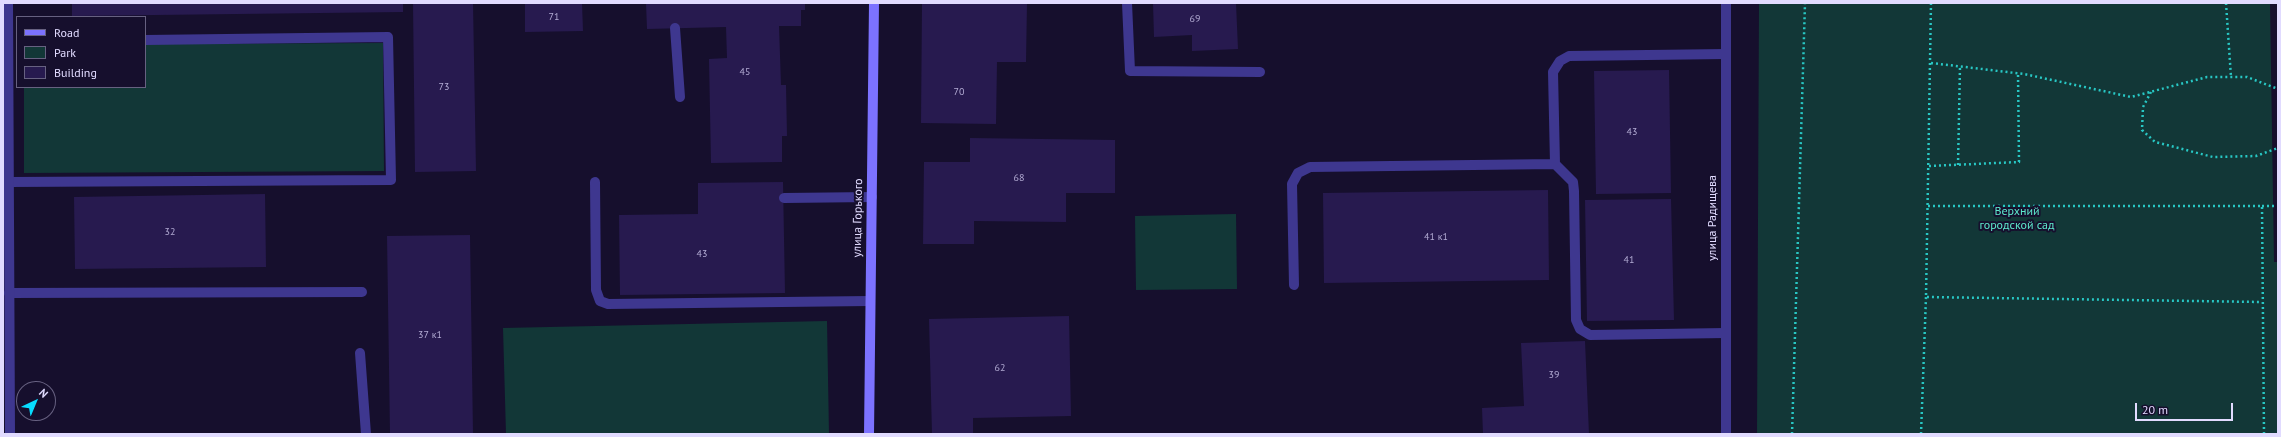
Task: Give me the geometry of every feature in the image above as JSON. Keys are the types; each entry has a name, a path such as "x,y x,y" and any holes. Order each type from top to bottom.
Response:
{"street":[{"path":"8,3 12,42 6,74 9,182 10,434"},
{"name":"улица Горького","path":"869,434 874,3"},
{"path":"1127,3 1130,71 1260,72"},
{"name":"улица Радищева","path":"1726,3 1726,434"},
{"path":"675,28 680,97"},
{"path":"9,182 391,180 388,37 146,40"},
{"path":"1726,54 1569,56 1560,60 1553,72 1555,164 1572,182 1574,190 1576,320 1580,329 1590,335 1726,333"},
{"path":"1294,285 1292,184 1298,173 1310,167 1555,164"},
{"path":"594,182 596,290 600,300 608,304 870,301"},
{"path":"784,198 872,197"},
{"path":"9,292 362,292"},
{"path":"360,353 366,434"}],"path":[{"path":"1792,434 1805,3"},
{"path":"1921,434 1926,297 1932,3"},
{"path":"2226,3 2231,77"},
{"path":"1931,63 2018,73 2131,98 2151,91 2207,77 2247,77 2278,89"},
{"path":"1958,165 1960,66"},
{"path":"1929,166 2019,162 2018,73"},
{"path":"2151,91 2143,107 2142,130 2155,142 2213,157 2256,156 2278,148"},
{"path":"1928,206 2278,206"},
{"path":"2262,206 2261,302 2264,434"},
{"path":"1926,297 2261,302"}],"green space":[{"name":"Верхний городской сад","path":"1759,3 2270,3 2274,262 2278,262 2278,434 1757,434"},
{"path":"383,43 384,171 24,173 24,88 146,88 146,44"},
{"path":"1236,214 1237,289 1136,290 1135,216"},
{"path":"827,321 829,434 506,434 503,328"}],"building":[{"path":"72,3 403,3 403,12 72,16"},
{"path":"413,3 473,3 476,171 415,172"},
{"path":"525,3 582,3 583,31 525,32"},
{"path":"646,3 805,3 805,10 801,10 801,26 779,26 781,85 786,85 787,136 782,136 782,162 711,163 709,59 727,58 726,27 647,29"},
{"path":"922,3 1027,3 1026,62 997,62 996,124 921,123"},
{"path":"1153,3 1236,3 1238,49 1192,51 1192,35 1154,37"},
{"path":"1669,70 1671,193 1596,194 1594,71"},
{"path":"970,138 1115,140 1115,193 1066,193 1066,222 974,221 974,244 923,244 924,162 970,162"},
{"path":"783,182 785,293 620,295 619,215 698,214 698,183"},
{"path":"1548,190 1549,280 1324,283 1323,193"},
{"path":"265,194 266,267 75,269 74,197"},
{"path":"1671,199 1674,320 1587,321 1585,200"},
{"path":"470,235 473,434 390,434 387,236"},
{"path":"1069,316 1071,416 973,418 973,434 932,434 929,319"},
{"path":"1585,341 1589,434 1483,434 1482,408 1524,406 1521,343"}]}
